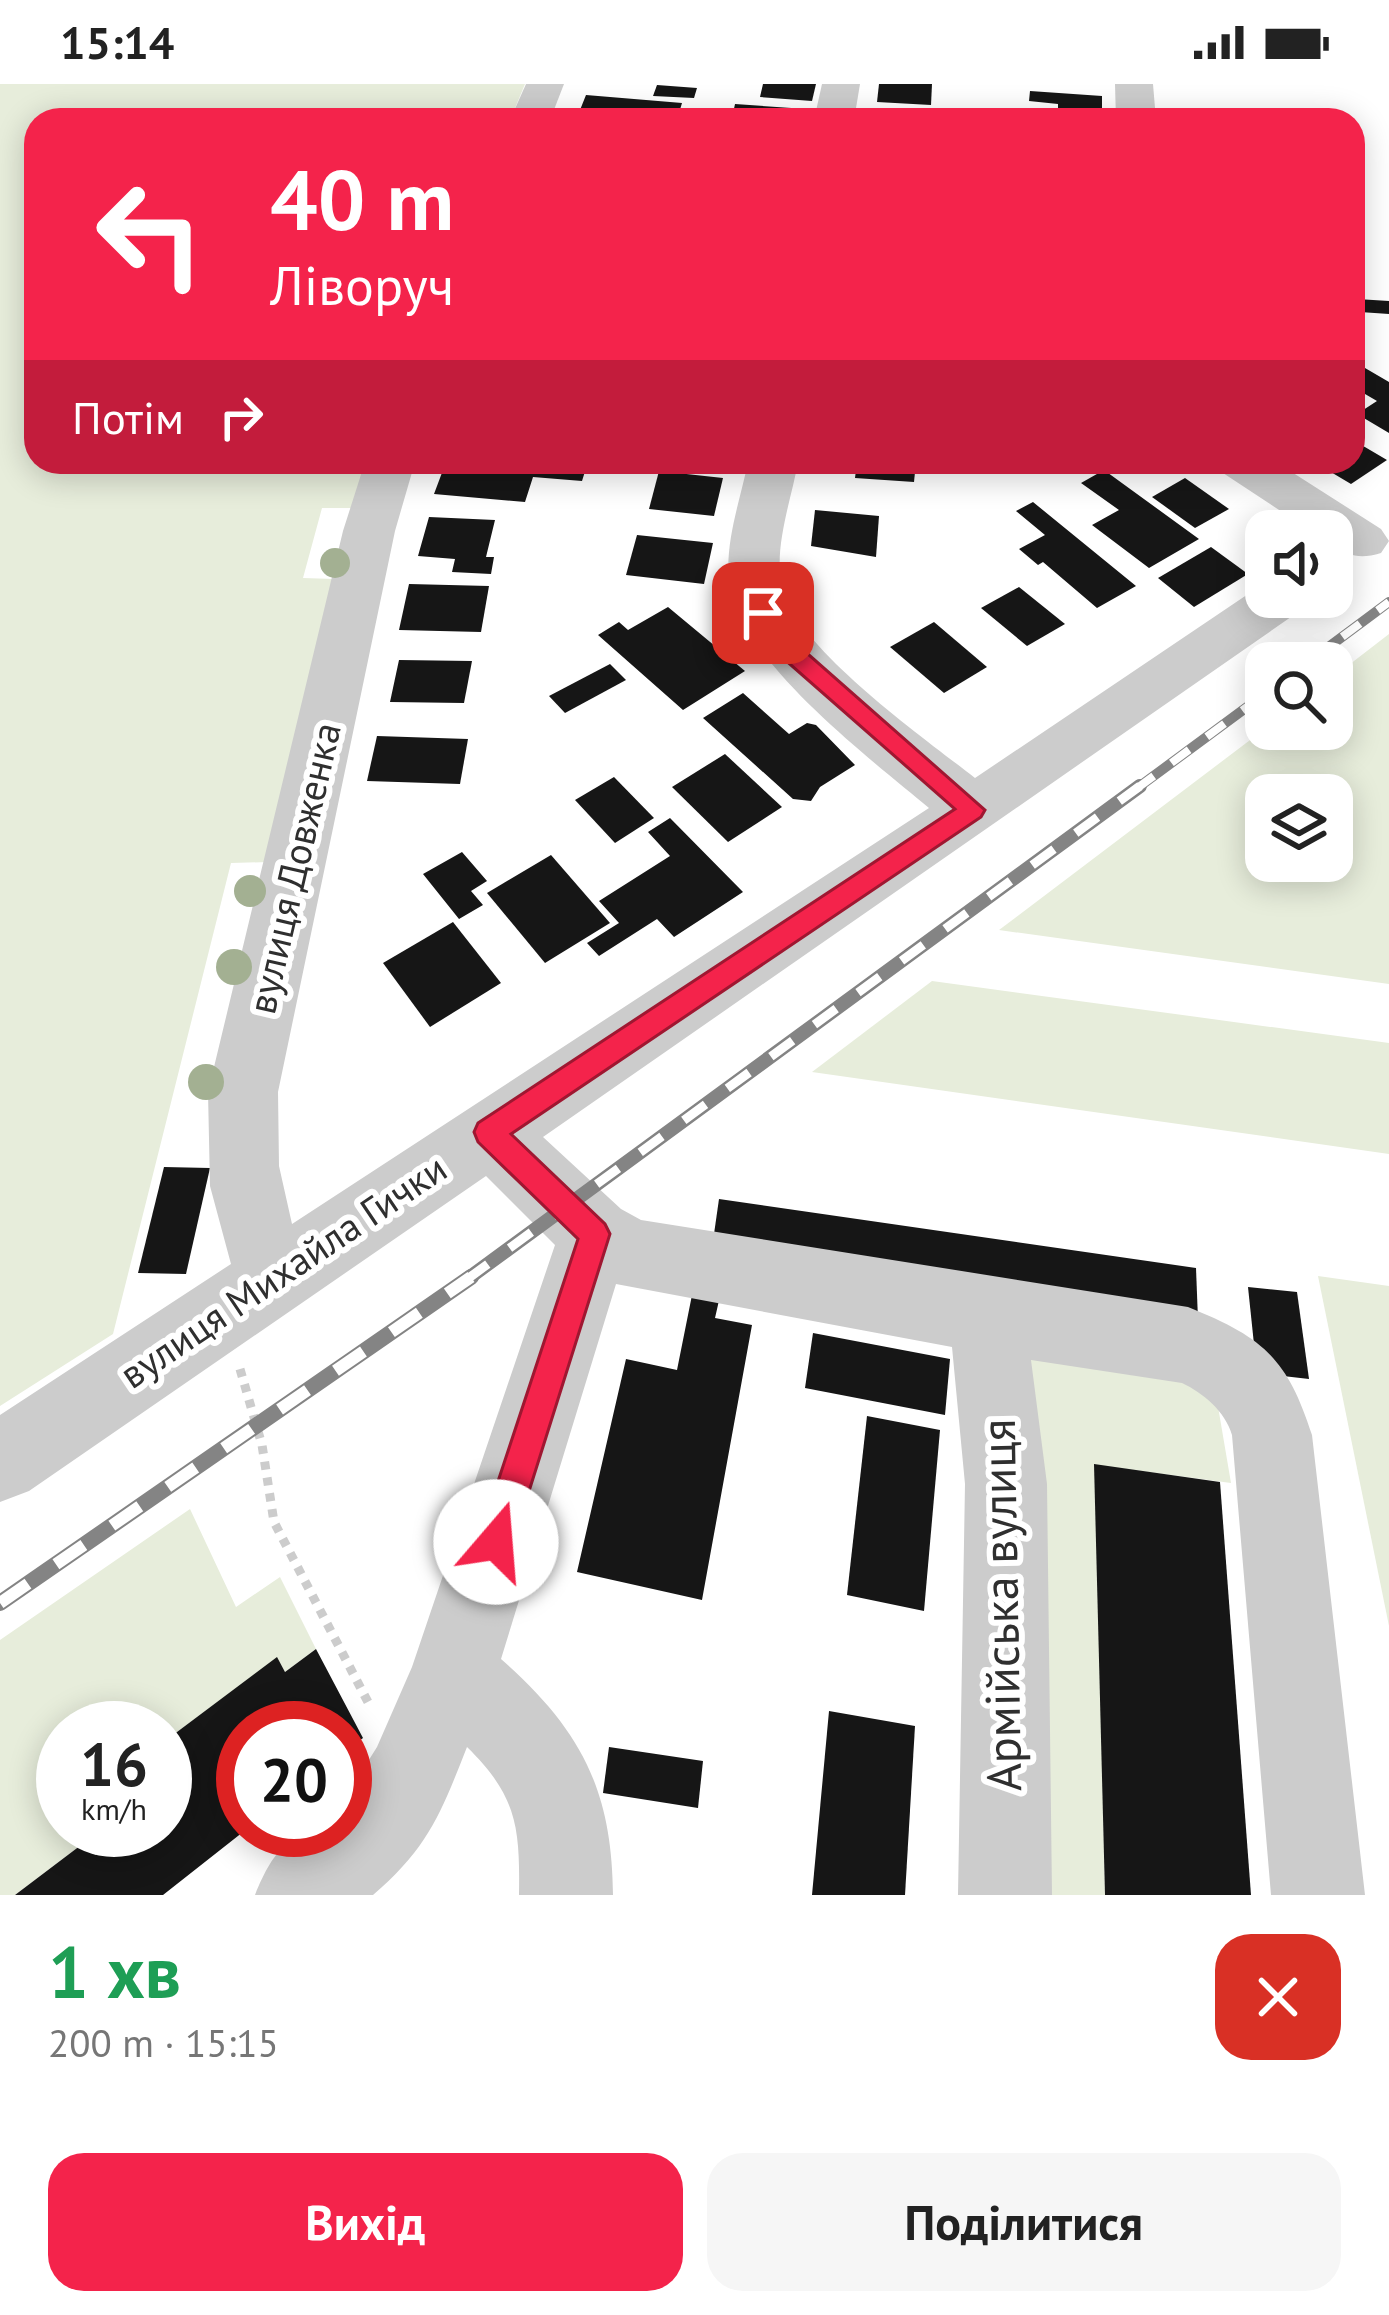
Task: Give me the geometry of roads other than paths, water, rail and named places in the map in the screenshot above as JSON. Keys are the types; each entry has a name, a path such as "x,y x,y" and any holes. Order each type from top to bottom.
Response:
{"street":[{"name":"вулиця Довженка","path":"248,1293 239,1141 243,1092 369,531 387,474"},
{"path":"771,474 754,564 763,613 793,653 973,810"},
{"path":"1259,474 1361,542"},
{"name":"вулиця Михайла Гички","path":"0,1462 1252,618"},
{"path":"489,1132 595,1234 630,1254 987,1316 1188,1345 1223,1362 1263,1405 1272,1435 1318,1895"},
{"path":"302,1895 378,1830 409,1778 453,1674 595,1234"},
{"name":"Армійська вулиця","path":"987,1316 1006,1484 1005,1895"},
{"path":"453,1674 532,1746 543,1767 567,1839 566,1895"}],"railway":[{"path":"1335,642 1389,602"},
{"path":"1136,789 1245,709"},
{"path":"466,1280 1140,786"},
{"path":"0,1603 471,1277"}]}
